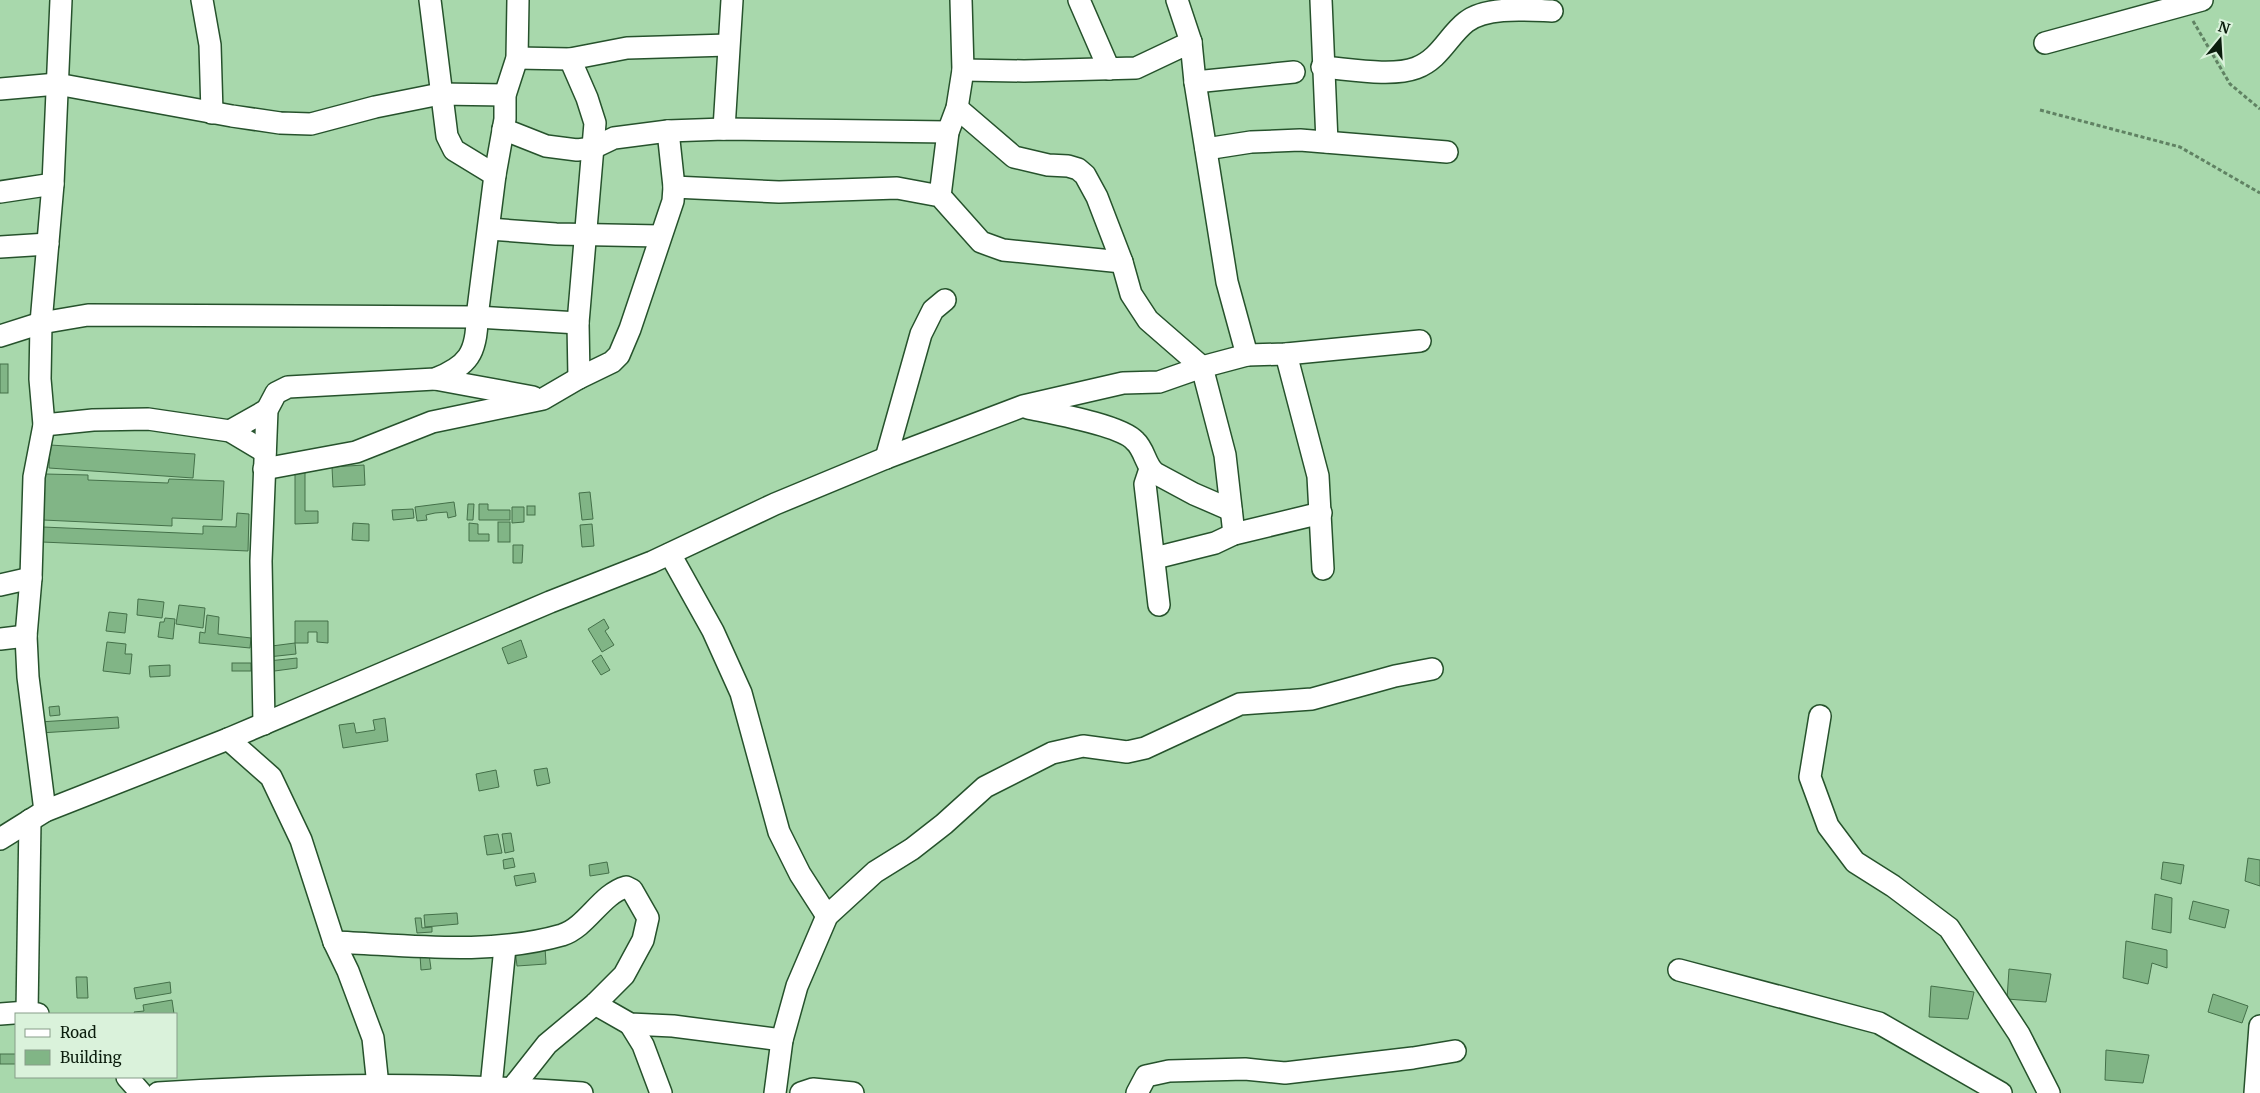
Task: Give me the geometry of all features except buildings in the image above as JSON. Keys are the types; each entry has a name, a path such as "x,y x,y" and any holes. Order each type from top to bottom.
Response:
{"street":[{"path":"33,1013 38,815 26,636 31,578 34,477 44,425 40,379 41,323 53,184 61,0"},
{"path":"202,0 210,45 212,113"},
{"path":"430,0 440,94 447,136 454,150 495,175"},
{"path":"435,379 451,373 463,365 470,356 477,338 477,317 495,175 504,129 506,95 517,58 518,0"},
{"path":"724,129 732,0"},
{"path":"940,196 948,132 958,108 963,70 961,0"},
{"path":"1079,0 1109,69"},
{"path":"1177,0 1191,42 1195,82 1228,282 1247,355"},
{"path":"1321,0 1322,67 1327,142"},
{"path":"2045,43 2193,3"},
{"path":"1322,67 1399,73 1418,68 1441,52 1466,21 1488,14 1515,9 1552,11"},
{"path":"963,70 1136,68 1191,42"},
{"path":"517,58 570,59 627,48 728,45"},
{"path":"570,59 587,98 594,124 578,324 578,378"},
{"path":"1195,82 1294,72"},
{"path":"0,89 57,84 212,113 280,123 311,124 375,107 440,94 506,95"},
{"path":"958,108 1014,157 1078,169 1085,175 1097,197 1122,262 1131,294 1148,320 1202,367 1224,455 1234,534"},
{"path":"504,129 546,146 571,150 593,148 614,138 668,131 724,129 948,132"},
{"path":"44,425 93,420 148,420 230,431 265,460 356,452 432,422 543,399 578,378 612,362 619,355 630,329 673,201 674,187 668,131"},
{"path":"1206,148 1251,142 1300,140 1447,152"},
{"path":"0,192 53,184"},
{"path":"674,187 779,192 897,188 940,196 980,242 1003,250 1122,262"},
{"path":"489,229 660,236"},
{"path":"0,247 48,244"},
{"path":"886,458 921,334 933,310 945,300"},
{"path":"0,336 41,323 88,314 477,317 578,324"},
{"path":"0,839 38,815 228,739 431,651 670,554 775,504 886,458 1023,406 1123,383 1159,382 1202,367 1247,355 1286,354 1420,341"},
{"path":"1286,354 1318,476 1323,568"},
{"path":"264,724 261,561 267,410 276,392 288,387 435,379 543,399"},
{"path":"1023,406 1097,424 1128,436 1136,441 1150,469 1194,494 1231,510"},
{"path":"230,431 267,410"},
{"path":"1150,469 1145,484 1155,558 1158,605"},
{"path":"1155,558 1215,543 1234,534 1321,513"},
{"path":"670,554 713,631 741,693 779,832 800,874 827,916"},
{"path":"0,585 31,578"},
{"path":"0,639 26,636"},
{"path":"775,1093 782,1040 798,986 827,916 875,872 920,843 984,787 1052,753 1083,746 1127,752 1145,748 1240,704 1312,699 1395,676 1432,669"},
{"path":"1820,716 1810,777 1828,826 1855,862 1893,886 1949,928 2019,1034 2049,1093"},
{"path":"228,739 271,777 301,840 334,942 348,972 373,1038 378,1086"},
{"path":"334,942 505,947 564,934 589,916 615,892 626,887 632,890 648,918 643,940 624,975 595,1004 547,1044 513,1087"},
{"path":"491,1087 505,947"},
{"path":"1679,970 1880,1023 2000,1093"},
{"path":"595,1004 630,1024 673,1026 782,1040"},
{"path":"0,1014 15,1014"},
{"path":"630,1024 643,1045 661,1093"},
{"path":"2255,1093 2260,1026"},
{"path":"1137,1093 1146,1076 1169,1070 1245,1069 1285,1073 1414,1058 1455,1051"},
{"path":"128,1078 141,1093"},
{"path":"158,1093 317,1085 467,1090 513,1087 582,1093"},
{"path":"801,1093 813,1090 853,1093"}],"path":[{"path":"2193,3 2230,84 2260,109"},
{"path":"2040,110 2180,147 2260,193"}]}
